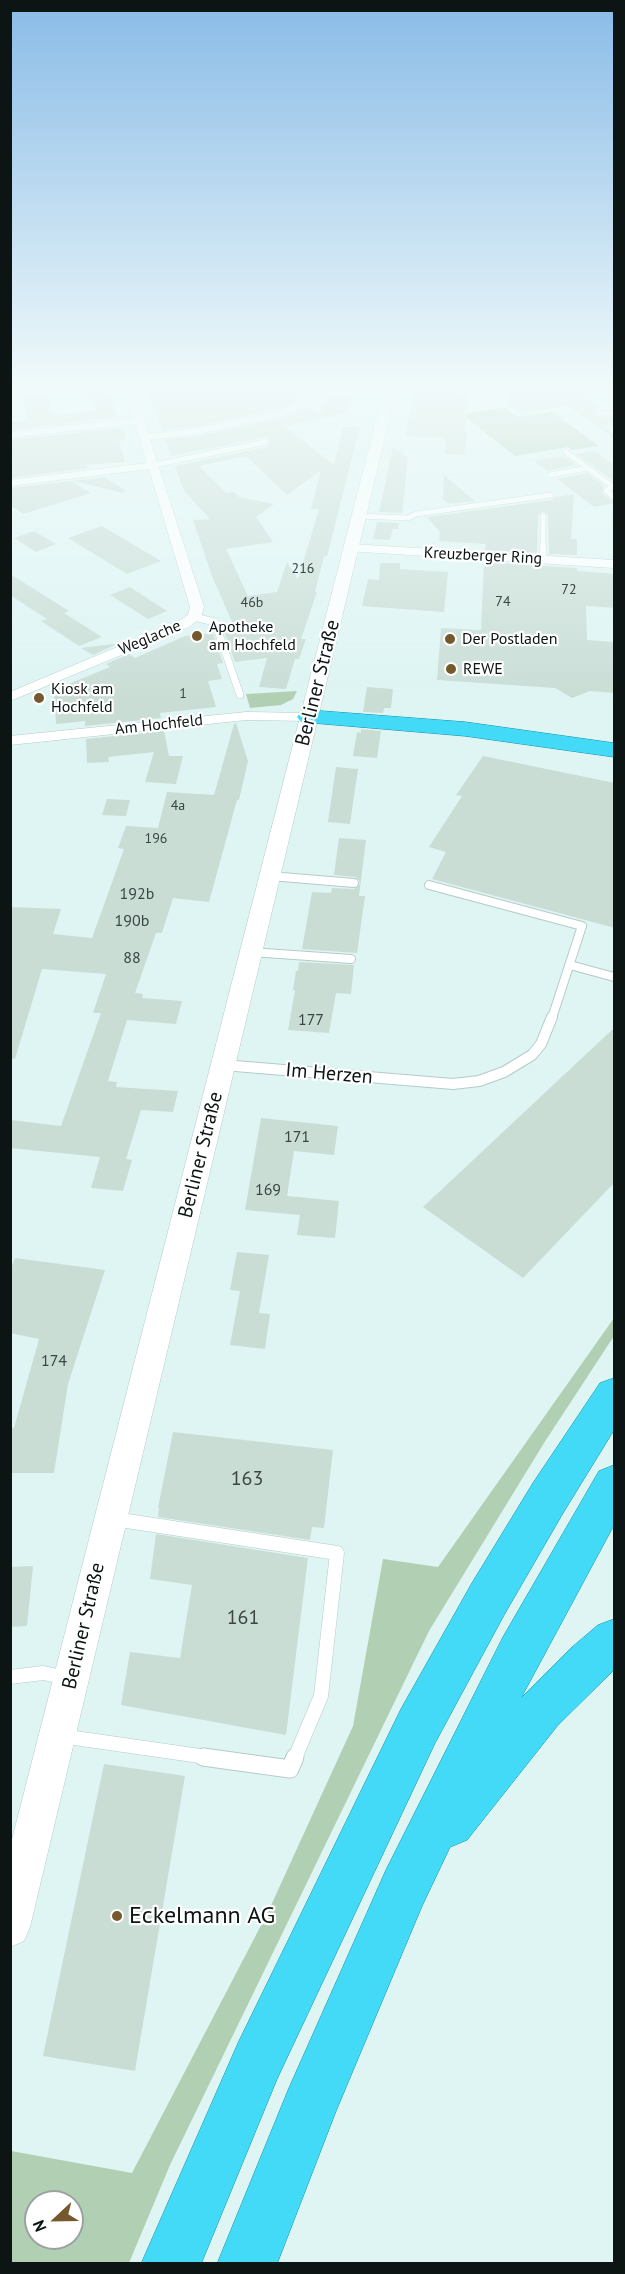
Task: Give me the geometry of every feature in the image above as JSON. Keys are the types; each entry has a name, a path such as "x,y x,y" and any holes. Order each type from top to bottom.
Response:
{"highway":[{"path":"309,717 465,729 615,750"},
{"path":"171,2264 258,2060 418,1726 506,1568 560,1478 615,1396"},
{"path":"247,2264 309,2108 404,1888 519,1653 615,1485"},
{"path":"404,1888 462,1807 542,1709 587,1664 615,1641"}],"street":[{"name":"Weglache","path":"10,697 184,624 194,617 197,607 161,488"},
{"name":"Berliner Straße","path":"10,1927 366,488"},
{"name":"Kreuzberger Ring","path":"351,548 615,564"},
{"name":"Am Hochfeld","path":"10,741 246,716 309,717"}],"lane":[{"path":"609,488 606,491 615,497"},
{"path":"359,516 408,518 416,514 551,495"},
{"path":"543,516 543,560"},
{"path":"194,617 215,622 240,695"},
{"path":"270,876 354,884"},
{"name":"Im Herzen","path":"223,1065 435,1084 479,1081 512,1069 532,1055 541,1044 550,1024 582,926 429,885"},
{"path":"251,952 351,959"},
{"path":"570,965 615,978"},
{"path":"57,1735 290,1769 321,1696 337,1552 110,1518"},
{"path":"10,1677 43,1673 71,1679"}],"green space":[{"path":"297,691 293,699 281,705 250,708 246,694"},
{"path":"614,1318 614,1336 544,1443 429,1631 170,2165 129,2263 11,2263 11,2151 132,2173 268,1912 353,1726 383,1559 438,1567"}],"building":[{"path":"10,488 83,488 91,493 23,514 10,505"},
{"path":"103,488 122,488 125,490 123,493"},
{"path":"183,488 221,488 226,493 234,492 239,497 274,504 256,517 273,542 226,549 248,596 277,592 287,562 298,579 319,509 311,509 316,488 344,488 327,556 324,556 315,592 317,592 301,639 306,639 299,659 295,659 286,689 259,687 267,658 235,662 224,632 236,631 212,576 193,520 210,519"},
{"path":"280,488 296,488 287,495"},
{"path":"384,488 405,488 402,513 379,512"},
{"path":"443,488 460,488 475,501 449,504 443,499"},
{"path":"569,488 603,488 602,493 615,503 594,507"},
{"path":"574,494 571,539 577,539 577,555 549,554 548,516 544,511 538,515 537,553 485,550 486,544 439,541 440,532 427,517 552,500 555,497"},
{"path":"377,522 399,523 398,529 393,529 390,540 373,539"},
{"path":"102,526 161,561 127,574 68,538"},
{"path":"34,531 56,544 36,552 14,538"},
{"path":"484,562 577,568 577,571 615,574 615,608 586,606 587,640 615,642 615,693 590,691 572,698 555,688 437,680 441,628 481,630"},
{"path":"380,563 400,563 400,569 448,572 444,612 362,606 368,579 379,580"},
{"path":"10,574 69,611 64,613 102,637 79,646 41,621 47,619 10,595"},
{"path":"130,587 167,611 148,619 110,595"},
{"path":"213,633 223,663 217,664 222,679 208,681 216,707 160,713 161,718 85,726 85,721 56,724 54,690 110,667 106,664 129,654 135,658 185,636"},
{"path":"115,645 93,655 81,648"},
{"path":"367,687 393,689 391,708 384,708 383,713 363,712"},
{"path":"236,723 248,761 209,902 173,898 162,933 156,933 135,993 143,994 142,998 182,1001 176,1024 127,1020 108,1081 117,1082 116,1087 178,1091 173,1112 141,1110 126,1159 132,1160 123,1191 91,1188 100,1157 10,1148 10,1120 61,1126 101,1013 93,1013 106,974 42,969 15,1059 10,1058 10,907 61,909 53,934 92,938 124,849 118,848 126,826 158,828 167,792 214,795"},
{"path":"361,729 381,731 377,758 353,756 357,732 361,733"},
{"path":"164,731 169,756 183,756 176,784 145,782 154,752 108,757 109,762 87,763 86,739"},
{"path":"483,756 615,783 615,928 432,879 446,852 429,847 462,796 456,795"},
{"path":"336,767 358,769 350,824 328,822"},
{"path":"107,799 130,800 126,816 102,815"},
{"path":"339,838 366,840 359,896 365,896 357,953 302,949 312,892 331,893 332,888 354,889 360,884 355,877 334,875"},
{"path":"299,962 354,965 351,994 336,993 329,1033 288,1030"},
{"path":"615,1027 615,1182 523,1278 423,1207"},
{"path":"261,1118 338,1126 334,1155 294,1151 287,1196 339,1201 335,1238 297,1235 300,1215 245,1210"},
{"path":"237,1252 269,1255 259,1313 270,1314 265,1349 230,1345 240,1291 230,1290"},
{"path":"15,1258 105,1270 68,1384 54,1473 10,1473 10,1428 14,1428 39,1339 10,1333 10,1271"},
{"path":"173,1432 333,1450 324,1528 312,1527 310,1540 158,1517"},
{"path":"156,1534 308,1558 286,1735 121,1705 130,1652 180,1658 192,1585 150,1579"},
{"path":"33,1566 27,1626 10,1627 10,1567"},
{"name":"Eckelmann AG","path":"104,1764 185,1776 135,2071 43,2056"}],"place":[{"name":"Apotheke am Hochfeld","path":"197,636"},
{"name":"Der Postladen","path":"450,639"},
{"name":"REWE","path":"451,669"},
{"name":"Kiosk am Hochfeld","path":"39,698"},
{"name":"Eckelmann AG","path":"117,1916"}]}
